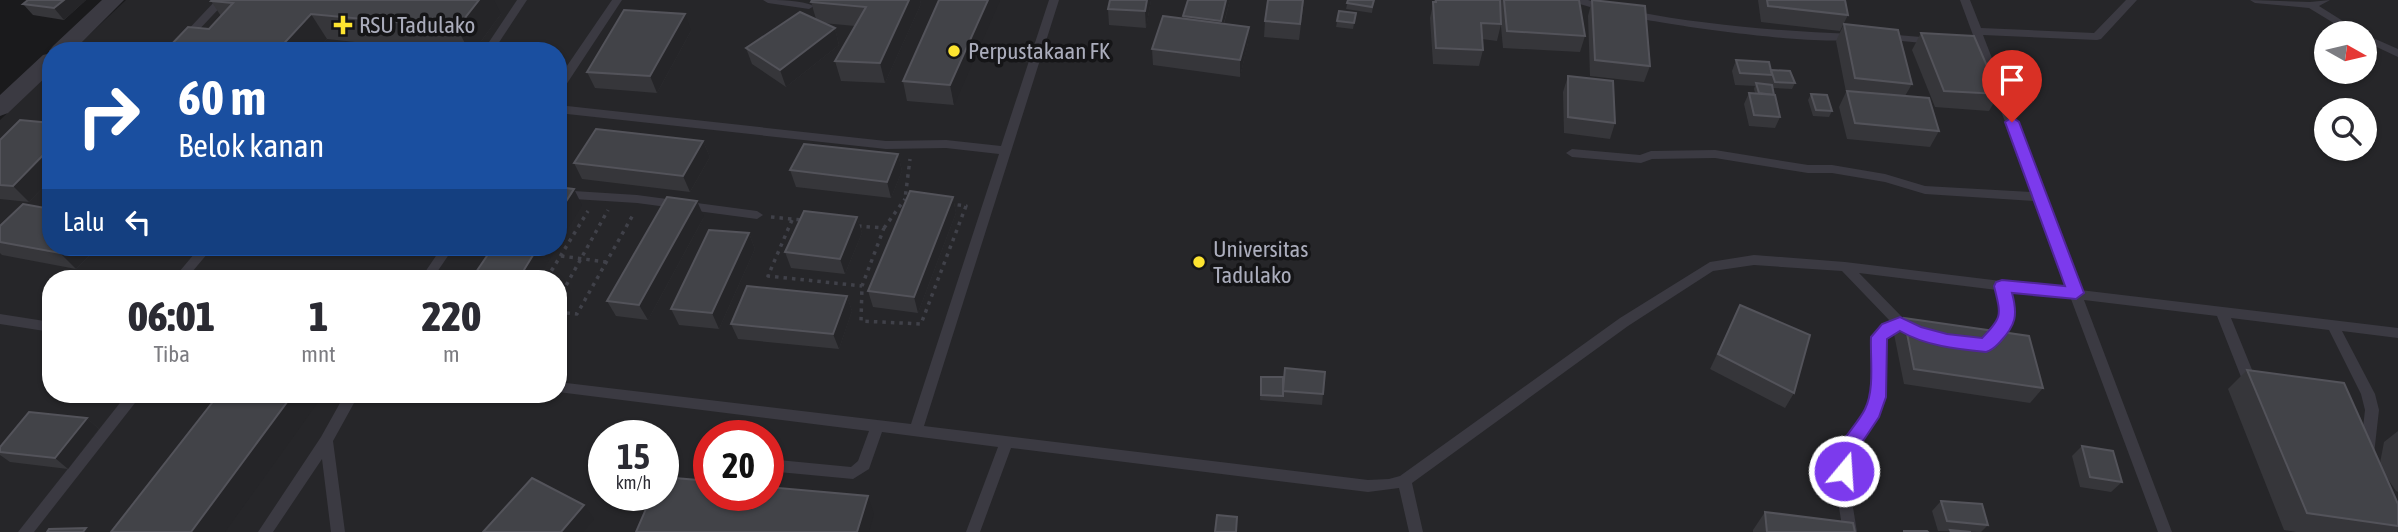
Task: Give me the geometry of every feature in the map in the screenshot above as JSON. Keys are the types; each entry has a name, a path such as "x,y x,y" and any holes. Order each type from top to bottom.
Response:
{"street":[{"path":"70,42 114,0"},
{"path":"0,108 42,68"}],"lane":[{"path":"182,42 222,0"},
{"path":"494,42 522,0"},
{"path":"567,75 617,0"},
{"path":"768,0 809,6"},
{"path":"916,429 1054,0"},
{"path":"1965,0 2165,532"},
{"path":"1978,31 2097,37 2132,0"},
{"path":"2255,0 2311,5 2325,0"},
{"path":"1583,1 1688,25 1771,34 1863,37"},
{"path":"2311,5 2337,21"},
{"path":"1875,37 1942,42"},
{"path":"2377,43 2398,53"},
{"path":"1970,45 1983,47"},
{"path":"567,110 886,145 912,143 1006,151"},
{"path":"1572,153 1641,159 1651,155 1716,154 1808,169 1832,169 1925,190 2041,197"},
{"path":"567,194 642,199 757,215"},
{"path":"187,270 199,256"},
{"path":"567,388 1368,486 1404,481 1625,322 1710,268 1754,260 1845,267 2076,293 2398,333"},
{"path":"1845,267 1900,323 1927,335"},
{"path":"1973,344 1986,346 2006,324 2009,313 2002,286"},
{"path":"2222,312 2250,382"},
{"path":"0,319 42,326"},
{"path":"1850,532 1843,489 1844,454 1873,411 1878,397 1879,337 1900,323"},
{"path":"2333,326 2368,394 2372,410 2368,435 2369,466"},
{"path":"25,532 128,403"},
{"path":"265,532 326,441 347,403"},
{"path":"784,467 853,474 864,465 878,425"},
{"path":"326,441 338,532"},
{"path":"973,532 1007,442"},
{"path":"1404,481 1416,532"}],"path":[{"path":"912,143 905,199 884,228 862,286 861,321 922,324 966,206 942,203"},
{"path":"567,246 597,196"},
{"path":"567,284 615,197"},
{"path":"567,313 577,314 642,199"},
{"path":"905,199 917,201"},
{"path":"757,215 806,220"},
{"path":"792,219 768,276 862,286"},
{"path":"858,226 884,228"},
{"path":"552,270 561,256 606,262"}],"shaded area":[{"name":"Universitas Tadulako","path":"126,0 2398,0 2398,532 0,532 0,120 42,80 42,256 567,256 567,42 82,42"}],"building":[{"path":"28,0 64,0 54,8 23,4"},
{"path":"479,0 457,28 311,14 285,42 174,42 188,27 209,29 233,3 211,1"},
{"path":"909,0 880,63 835,61 866,7 811,2"},
{"name":"Perpustakaan FK","path":"939,0 988,0 950,85 903,81"},
{"path":"1110,0 1147,0 1145,11 1108,9"},
{"path":"1188,0 1226,0 1221,21 1183,16"},
{"path":"1268,0 1303,0 1300,24 1265,21"},
{"path":"1348,0 1374,0 1372,7 1347,3"},
{"path":"1500,0 1501,24 1481,23 1483,50 1436,48 1433,2"},
{"path":"1504,0 1579,0 1585,36 1507,31"},
{"path":"1592,0 1645,6 1650,66 1595,60"},
{"path":"1767,0 1845,0 1848,15 1768,6"},
{"path":"624,10 685,14 650,76 587,72"},
{"path":"1339,11 1356,13 1354,23 1337,21"},
{"path":"800,12 835,28 780,70 746,48"},
{"path":"1163,16 1249,27 1240,60 1152,49"},
{"path":"1844,24 1898,30 1912,84 1855,78"},
{"path":"1921,33 1974,36 1999,94 1944,91"},
{"path":"1736,60 1769,62 1772,75 1740,73"},
{"path":"1771,70 1790,71 1795,83 1775,82"},
{"path":"1568,76 1613,81 1615,123 1568,117"},
{"path":"1756,83 1772,85 1774,95 1759,93"},
{"path":"1847,91 1929,98 1939,131 1855,123"},
{"path":"1749,93 1775,95 1780,117 1754,115"},
{"path":"1811,94 1827,95 1832,111 1816,110"},
{"path":"20,120 42,122 42,156 13,186 0,185 0,140"},
{"path":"596,129 703,141 683,176 574,163"},
{"path":"804,144 898,154 887,182 790,170"},
{"path":"567,188 574,189 567,200"},
{"path":"910,191 953,197 914,297 868,291"},
{"path":"667,197 697,201 639,305 607,301"},
{"path":"23,204 42,207 42,250 0,242 0,226"},
{"path":"804,211 857,217 840,259 785,252"},
{"path":"709,230 749,233 712,313 671,309"},
{"path":"487,256 532,256 524,270 477,270"},
{"path":"747,286 847,296 833,334 731,324"},
{"path":"1740,305 1810,335 1794,393 1718,354"},
{"path":"1904,318 2029,336 2043,388 1914,369"},
{"path":"1285,368 1325,372 1323,394 1283,391"},
{"path":"2247,370 2344,383 2398,504 2398,526 2307,513"},
{"path":"1261,377 1283,377 1283,396 1261,395"},
{"path":"212,403 286,403 191,532 111,532"},
{"path":"29,412 87,418 55,458 0,452 0,447"},
{"path":"2082,446 2113,451 2122,482 2090,477"},
{"path":"532,478 584,505 561,532 483,532"},
{"path":"679,478 693,480 693,511 784,511 784,488 868,496 857,532 636,532 645,511 679,511"},
{"path":"1941,501 1982,504 1988,525 1947,521"},
{"path":"1765,512 1853,523 1855,532 1767,532"},
{"path":"1217,515 1237,517 1236,532 1215,532"},
{"path":"86,528 83,532 47,532 49,529"}],"place":[{"name":"RSU Tadulako","path":"343,25"},
{"name":"Perpustakaan FK","path":"954,51"},
{"name":"Universitas Tadulako","path":"1199,262"}],"route":[{"path":"1844,471 1844,454 1873,411 1878,397 1877,349 1879,337 1888,329 1900,323 1917,332 1947,341 1986,346 2006,324 2009,313 2002,286 2076,293 2012,122"}]}
